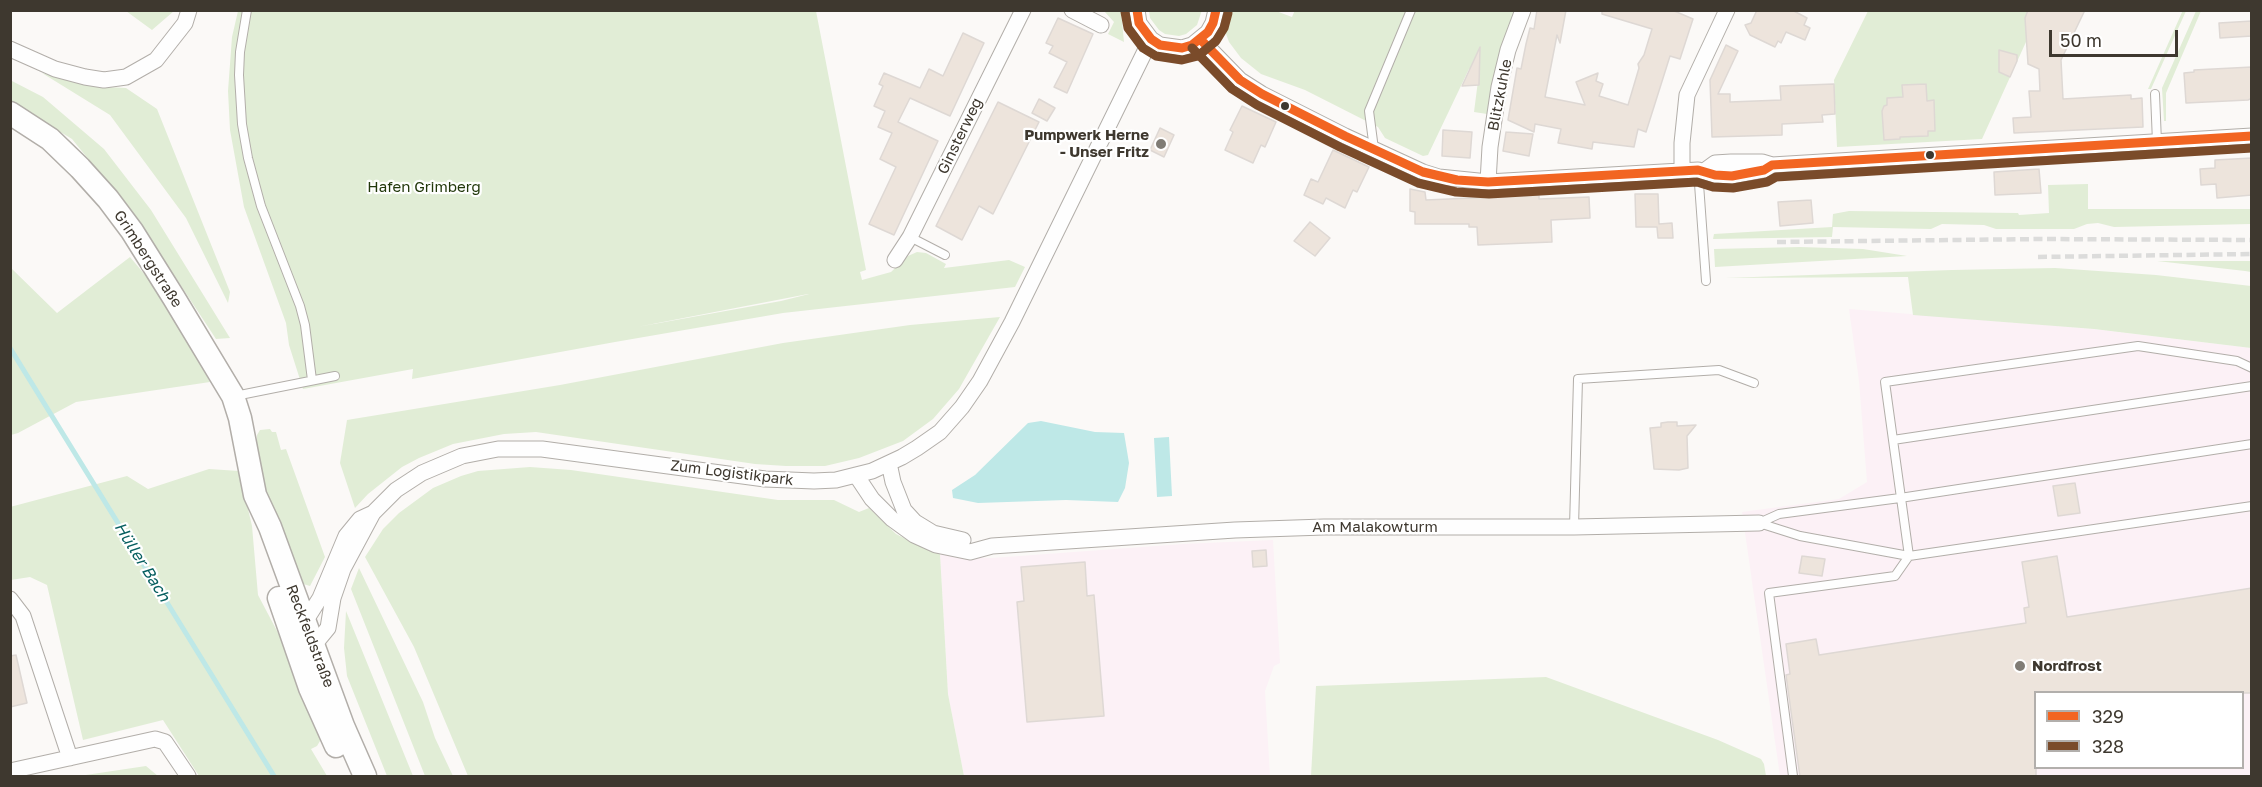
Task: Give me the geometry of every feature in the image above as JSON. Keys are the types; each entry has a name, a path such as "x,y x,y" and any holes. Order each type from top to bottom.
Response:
{"street":[{"path":"10,49 55,69 85,77 104,80 126,77 156,60 185,23 189,10"},
{"name":"Ginsterweg","path":"895,260 910,237 1023,10"},
{"path":"1072,10 1101,24"},
{"path":"1137,10 1139,23 1151,39 1160,45 1182,48 1201,40 1213,23 1216,10"},
{"name":"Blitzkuhle","path":"1488,182 1490,147 1499,87 1508,50 1523,10"},
{"path":"1682,170 1687,95 1722,12"},
{"name":"Zum Logistikpark","path":"303,640 328,628 333,598 343,569 373,513 396,490 422,473 462,456 498,449 542,448 793,481 836,480 856,476 902,457 940,432 962,407 980,381 1151,39"},
{"path":"1201,40 1240,80 1285,106 1423,172 1439,177 1488,182 1682,170 1701,170 1715,175 1732,176 1764,170 1772,165 2252,136"},
{"name":"Grimbergstraße","path":"10,113 50,139 80,168 108,199 132,231 233,396 243,438"},
{"name":"Reckfeldstraße","path":"243,438 255,495 258,525 270,567 365,777"},
{"name":"Am Malakowturm","path":"889,463 893,482 904,510 915,522 933,533 949,538 992,546"},
{"name":"Am Malakowturm","path":"856,476 878,506 914,535 936,545 970,552 992,546 1324,527 1574,527 1759,523"},
{"name":"Zum Logistikpark","path":"303,640 346,536 360,519 373,513"},
{"path":"10,599 23,616 70,758"},
{"name":"Reckfeldstraße","path":"303,640 310,688 350,777"},
{"path":"10,771 155,739 165,742 185,774"}],"lane":[{"path":"248,10 240,52 242,124 248,158 261,206 300,306 305,325 312,380"},
{"path":"1374,149 1369,111 1411,10"},
{"path":"2155,94 2157,142"},
{"path":"1701,170 1706,281"},
{"path":"910,237 945,255"},
{"path":"1793,777 1769,593 1895,576 1909,556 1886,382 2138,346 2237,361 2252,368"},
{"path":"1574,527 1578,379 1719,370 1754,382"},
{"path":"233,396 335,376"},
{"path":"1893,441 2252,386"},
{"path":"1759,523 1779,514 1900,498 2252,444"},
{"path":"1759,523 1800,536 1909,556 2252,506"}],"shaded area":[{"path":"1849,309 2094,329 2251,348 2251,776 1780,776 1742,512 1839,499 1867,482 1859,381"},
{"path":"1273,540 1280,663 1274,666 1265,691 1270,776 964,776 948,694 940,554 992,558"}],"green space":[{"path":"1202,10 1197,25 1186,34 1179,36 1165,34 1159,30 1150,18 1149,11"},
{"path":"1295,10 1516,11 1493,80 1487,114 1474,112 1479,73 1469,69 1428,155 1423,156 1385,138 1378,127 1305,90 1261,74 1241,58 1229,42 1225,31 1228,11 1276,11 1292,17"},
{"path":"2183,10 2186,11 2151,89 2148,89"},
{"path":"126,11 174,11 152,30"},
{"name":"Hafen Grimberg","path":"238,11 816,11 866,270 860,272 862,280 891,272 908,256 917,252 926,253 946,264 944,268 1009,260 1025,267 1015,287 783,313 412,379 413,369 303,389 289,345 286,323 244,207 230,130 228,91 232,37","holes":["809,294 781,301 637,327"]},
{"path":"1104,11 1121,11 1124,42 1108,34 1114,22"},
{"path":"1868,11 2040,11 1982,139 1837,147 1834,80"},
{"path":"2196,11 2201,11 2166,93 2166,121 2164,121 2162,88"},
{"path":"42,73 90,86 126,88 157,109 230,292 228,303 186,218 110,115"},
{"path":"10,80 43,97 104,149 151,210 230,338 216,339 137,219 72,139 11,102"},
{"path":"2088,184 2088,209 2251,209 2251,224 2114,227 2098,223 2074,229 1996,229 1984,225 1942,224 1931,229 1833,227 1832,237 1713,239 1714,234 1832,227 1833,214 1849,211 2018,213 2019,215 2049,213 2048,185"},
{"path":"1800,247 1863,249 1907,256 1715,267 1714,249"},
{"path":"130,257 167,301 210,382 76,402 11,435 10,267 57,313"},
{"path":"2157,261 2251,261 2251,272 2245,271"},
{"path":"2055,268 2156,275 2251,286 2251,348 2094,329 1913,315 1908,277 1725,278 1952,270"},
{"path":"1000,317 959,389 933,419 903,441 859,458 825,466 755,464 536,432 504,434 453,444 419,458 402,467 368,494 355,508 340,463 347,420 560,385 783,343 910,325"},
{"path":"270,429 276,432 281,450 286,449 325,557 310,586 300,583 263,488 256,451 257,435 260,430"},
{"path":"530,467 571,470 778,500 834,500 859,512 869,508 896,534 940,554 948,694 964,776 468,776 414,647 365,557 383,529 399,513 433,488 478,471"},
{"path":"209,469 239,471 252,526 258,595 285,646 323,736 317,746 311,749 327,776 199,776 163,720 83,740 47,585 30,577 11,580 10,507 127,476 148,489"},
{"path":"359,568 423,702 435,738 453,776 425,776 351,589"},
{"path":"346,611 413,776 387,776 347,676 344,648"},
{"path":"1546,677 1718,740 1761,759 1766,776 1311,776 1316,686"},
{"path":"146,766 158,776 79,776"}],"water":[{"path":"1041,421 1095,432 1124,433 1129,463 1125,488 1118,502 1066,500 978,503 953,498 952,490 975,475 1028,423"},
{"path":"1169,437 1172,496 1157,497 1154,438"}],"building":[{"path":"1537,10 1566,10 1560,43 1557,35 1545,97 1585,105 1576,82 1598,73 1596,81 1603,84 1599,96 1628,105 1639,68 1638,64 1644,55 1652,29 1602,14 1602,10 1672,10 1693,19 1680,59 1670,56 1646,132 1638,129 1634,147 1593,142 1592,149 1558,143 1561,129 1535,124 1534,132 1508,120 1517,68 1521,69 1530,28 1534,29"},
{"path":"1757,10 1792,10 1807,18 1804,25 1810,28 1805,40 1786,32 1781,43 1778,41 1775,47 1750,35 1745,25 1751,23"},
{"path":"2028,10 2085,10 2061,60 2063,99 2131,95 2131,99 2142,98 2143,127 2014,133 2013,118 2031,117 2029,91 2040,91 2039,69 2028,64 2025,18"},
{"path":"1058,18 1093,34 1067,93 1054,87 1067,62 1049,53 1053,46 1046,43"},
{"path":"2252,21 2252,36 2220,38 2219,23"},
{"path":"963,33 984,43 950,116 910,98 898,122 938,141 894,235 869,224 896,167 880,159 892,133 878,127 885,111 874,106 883,86 879,84 884,73 920,88 929,69 943,76"},
{"path":"1726,45 1738,51 1718,94 1730,94 1730,102 1781,100 1780,86 1834,84 1835,114 1822,115 1823,122 1782,124 1782,135 1712,137 1710,80"},
{"path":"1480,47 1479,85 1462,86"},
{"path":"1999,50 2017,55 2017,61 2010,77 1999,72"},
{"path":"2252,67 2252,98 2186,103 2184,73 2194,72 2194,70"},
{"path":"1926,84 1927,101 1934,100 1935,131 1928,131 1928,136 1884,140 1882,111 1887,105 1887,98 1903,97 1902,85"},
{"path":"1039,99 1055,108 1047,121 1032,113"},
{"path":"998,102 1039,122 993,214 979,206 962,240 936,226"},
{"path":"1242,106 1276,122 1265,147 1261,145 1253,163 1225,150 1233,132 1230,130"},
{"name":"Pumpwerk Herne - Unser Fritz","path":"1160,128 1174,135 1164,157 1150,150"},
{"path":"1443,130 1472,132 1470,158 1442,156"},
{"path":"1506,132 1533,134 1529,156 1503,151"},
{"path":"1333,150 1369,167 1357,192 1353,190 1345,208 1326,198 1323,204 1304,195 1311,179 1318,182"},
{"path":"2252,158 2252,195 2217,198 2216,184 2201,185 2200,169 2215,168 2215,160"},
{"path":"2039,169 2041,193 1995,195 1994,172"},
{"path":"1410,189 1425,192 1426,200 1539,195 1539,199 1589,197 1590,218 1551,220 1552,242 1478,245 1477,227 1469,227 1469,224 1415,224 1415,212 1410,211"},
{"path":"1635,194 1658,194 1659,224 1672,223 1673,238 1658,238 1657,227 1636,227"},
{"path":"1811,200 1813,223 1780,226 1778,202"},
{"path":"1310,222 1330,238 1315,256 1294,241"},
{"path":"1677,422 1677,426 1696,425 1687,436 1688,468 1654,469 1650,428 1661,427 1661,423"},
{"path":"2075,483 2080,513 2058,516 2053,486"},
{"path":"1266,550 1267,566 1253,567 1252,551"},
{"path":"1802,556 1825,559 1822,576 1799,573"},
{"name":"Nordfrost","path":"2057,556 2067,617 2252,588 2252,693 2244,693 2244,691 2034,691 2034,769 2036,769 2036,777 1800,777 1786,675 1790,674 1786,644 1816,639 1819,655 2026,623 2024,608 2029,607 2022,562"},
{"path":"1085,562 1087,596 1094,595 1104,716 1027,722 1017,602 1024,601 1021,567"},
{"path":"16,655 27,703 10,707 10,656"}],"waterway":[{"name":"Hüller Bach","path":"10,348 274,776"}],"railway":[{"path":"1777,242 2040,239 2252,240"},
{"path":"2038,257 2252,254"}],"transit line":[{"name":"329","path":"1137,10 1139,23 1151,39 1160,45 1182,48 1192,45 1208,32 1216,10"},
{"name":"328","path":"1125,12 1128,28 1143,48 1156,56 1182,60 1198,56 1216,41 1224,28 1228,13"},
{"name":"329","path":"1201,40 1240,80 1262,94 1423,172 1457,180 1488,182 1698,170 1715,175 1732,176 1764,170 1772,165 2252,136"},
{"name":"328","path":"1192,48 1232,89 1257,105 1418,183 1456,192 1489,194 1697,182 1713,187 1733,188 1767,182 1776,177 2252,148"}],"place":[{"name":"Pumpwerk Herne - Unser Fritz","path":"1161,144"},
{"name":"Nordfrost","path":"2020,666"}]}
